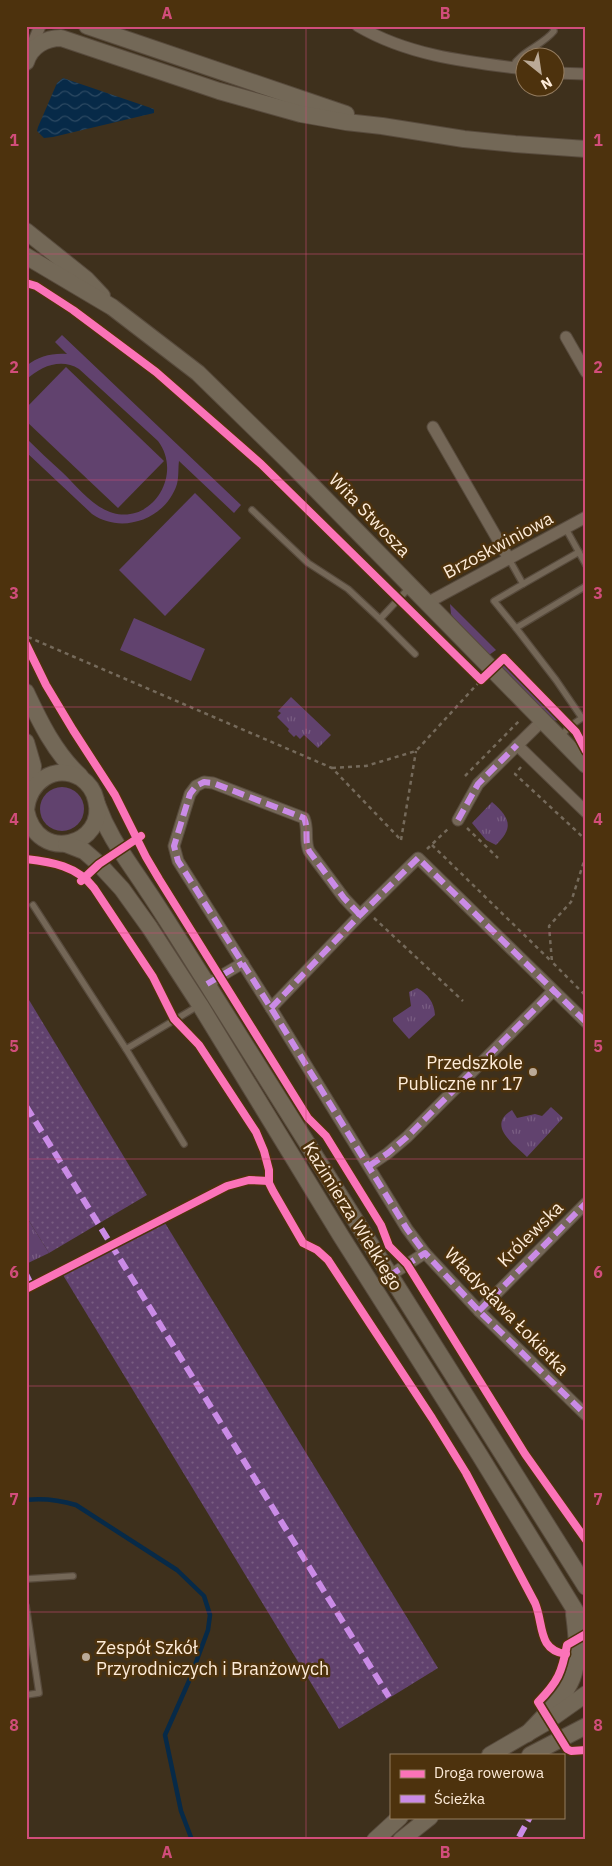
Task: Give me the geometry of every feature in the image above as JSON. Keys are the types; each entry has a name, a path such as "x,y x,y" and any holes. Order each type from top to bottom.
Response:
{"main road":[{"path":"91,27 382,126"},
{"path":"27,59 37,46 46,40 67,39 219,91 301,114 346,122 515,144 586,149"},
{"name":"Wita Stwosza","path":"26,231 86,280 112,307"},
{"name":"Wita Stwosza","path":"28,259 112,307 198,373 289,462 586,765"},
{"path":"26,692 56,748 63,759 90,787 97,804 95,822 83,837 66,844 36,838 26,840"},
{"path":"26,742 33,766 27,802 28,820 33,829 48,841"},
{"path":"27,802 37,783 45,777 64,773 74,775 83,780"},
{"name":"Kazimierza Wielkiego","path":"97,804 104,825 112,838 207,984 586,1587"},
{"name":"Kazimierza Wielkiego","path":"66,844 84,851 115,880 200,1004 341,1236 573,1604 586,1628"},
{"path":"527,1734 559,1701 574,1678 578,1664 578,1651 573,1604"},
{"path":"492,1754 553,1718 586,1694"},
{"path":"532,1754 586,1726"},
{"path":"560,1738 586,1736"},
{"path":"375,1840 399,1818"},
{"path":"401,1840 429,1818"}],"street":[{"path":"27,59 40,26"},
{"path":"45,26 67,39"},
{"path":"360,26 391,42 426,53 512,67"},
{"path":"564,73 586,74"},
{"path":"566,336 586,372"},
{"path":"433,427 509,559"},
{"name":"Brzoskwiniowa","path":"427,603 586,517"},
{"path":"458,820 478,784 542,721"},
{"path":"517,745 586,812"},
{"name":"Władysława Łokietka","path":"363,912 344,898 309,852 306,845 307,824 304,818 213,783 204,782 196,786 190,794 174,846 178,861 407,1229 425,1253 479,1311 585,1414"},
{"path":"271,1008 418,858 586,1022"},
{"path":"207,984 242,963"},
{"path":"369,1166 407,1137 553,991"},
{"name":"Królewska","path":"479,1311 586,1203"},
{"name":"Władysława Łokietka","path":"389,1276 425,1253"}],"lane":[{"path":"512,67 521,55 549,38 554,30 554,26"},
{"path":"252,510 308,563 348,588 415,654"},
{"path":"566,529 586,565"},
{"path":"560,738 570,726 582,718 556,680 494,601 579,552"},
{"path":"509,559 524,584"},
{"path":"380,619 411,586"},
{"path":"516,628 586,586"},
{"path":"34,905 184,1144"},
{"path":"126,1049 200,1004"},
{"path":"26,1579 73,1576"},
{"path":"26,1606 39,1693 26,1695"}],"path":[{"path":"27,643 332,768 401,840 416,751"},
{"path":"332,768 366,766 416,751 481,680"},
{"path":"465,776 519,720"},
{"path":"576,732 583,739"},
{"path":"530,759 515,774 586,840"},
{"path":"418,858 458,820 498,858"},
{"path":"432,845 586,996"},
{"path":"552,962 549,926 571,902 586,856"},
{"path":"363,912 463,1000"}],"green space":[{"path":"62,335 241,505 234,513 179,461 177,484 163,506 153,514 142,520 129,523 116,523 104,520 92,514 26,452 26,438 85,496 98,506 113,513 127,514 140,511 151,504 160,494 165,481 167,468 165,454 158,441 79,369 65,364 51,365 38,371 26,380 26,366 46,356 67,354 55,342"},
{"path":"66,367 164,461 118,508 26,421 26,408"},
{"path":"195,493 241,538 165,616 119,570"},
{"path":"450,604 496,650 489,655 454,618 451,614"},
{"path":"134,618 205,649 191,681 120,650"},
{"path":"502,665 506,666 560,721 552,720 500,667"},
{"path":"291,697 331,735 318,748 304,735 300,739 296,735 294,737 277,717 281,713 278,711"},
{"path":"58,787 66,787 78,793 84,809 78,825 66,831 58,831 46,825 40,813 40,805 46,793"},
{"path":"492,802 506,817 508,822 506,833 496,845 486,840 472,823"},
{"path":"417,988 430,999 435,1015 409,1039 393,1021 393,1018 411,1006 409,992"},
{"path":"26,995 147,1195 49,1253 26,1216"},
{"path":"551,1107 563,1118 527,1157 505,1135 502,1122 505,1116 512,1110 517,1118 535,1114 542,1116"},
{"path":"26,1216 49,1253 26,1264"},
{"path":"165,1223 438,1668 339,1729 63,1275"}],"water":[{"path":"63,78 154,109 154,113 44,138 37,131 38,127 57,83"}],"waterway":[{"path":"26,1500 51,1500 76,1505 177,1570 204,1596 210,1615 208,1630 189,1681 165,1735 181,1811 192,1840"}],"marked path":[{"path":"458,820 478,784 517,745"},
{"path":"360,915 344,898 309,851 304,818 213,783 204,782 196,786 190,794 174,846 178,861 407,1229 425,1253"},
{"path":"271,1008 360,915 418,858 586,1022"},
{"path":"207,984 243,963"},
{"path":"369,1166 407,1137 553,991"},
{"path":"26,1106 389,1697"},
{"path":"479,1311 586,1203"},
{"path":"389,1276 425,1253 479,1311 586,1415"},
{"path":"26,1274 32,1286"},
{"path":"519,1837 529,1818"}],"cycle path":[{"path":"26,283 36,286 73,310 156,372 261,464 481,680 504,658 576,732 586,751"},
{"path":"26,644 46,685 115,795 159,879 308,1118 326,1136 381,1225 389,1246 407,1264 525,1454 586,1540"},
{"path":"81,881 99,864 141,836"},
{"path":"26,859 63,866 80,875 94,888 153,977 174,1019 199,1045 256,1132 269,1170 269,1183 303,1243 317,1250 328,1260 466,1473 535,1603 546,1642 557,1652 566,1654"},
{"path":"26,1289 227,1186 249,1180 269,1181"},
{"path":"586,1634 567,1645 555,1682 538,1702 567,1749 571,1751 586,1750"}],"place":[{"name":"Przedszkole Publiczne nr 17","path":"533,1072"},
{"name":"Zespół Szkół Przyrodniczych i Branżowych","path":"86,1657"}]}
